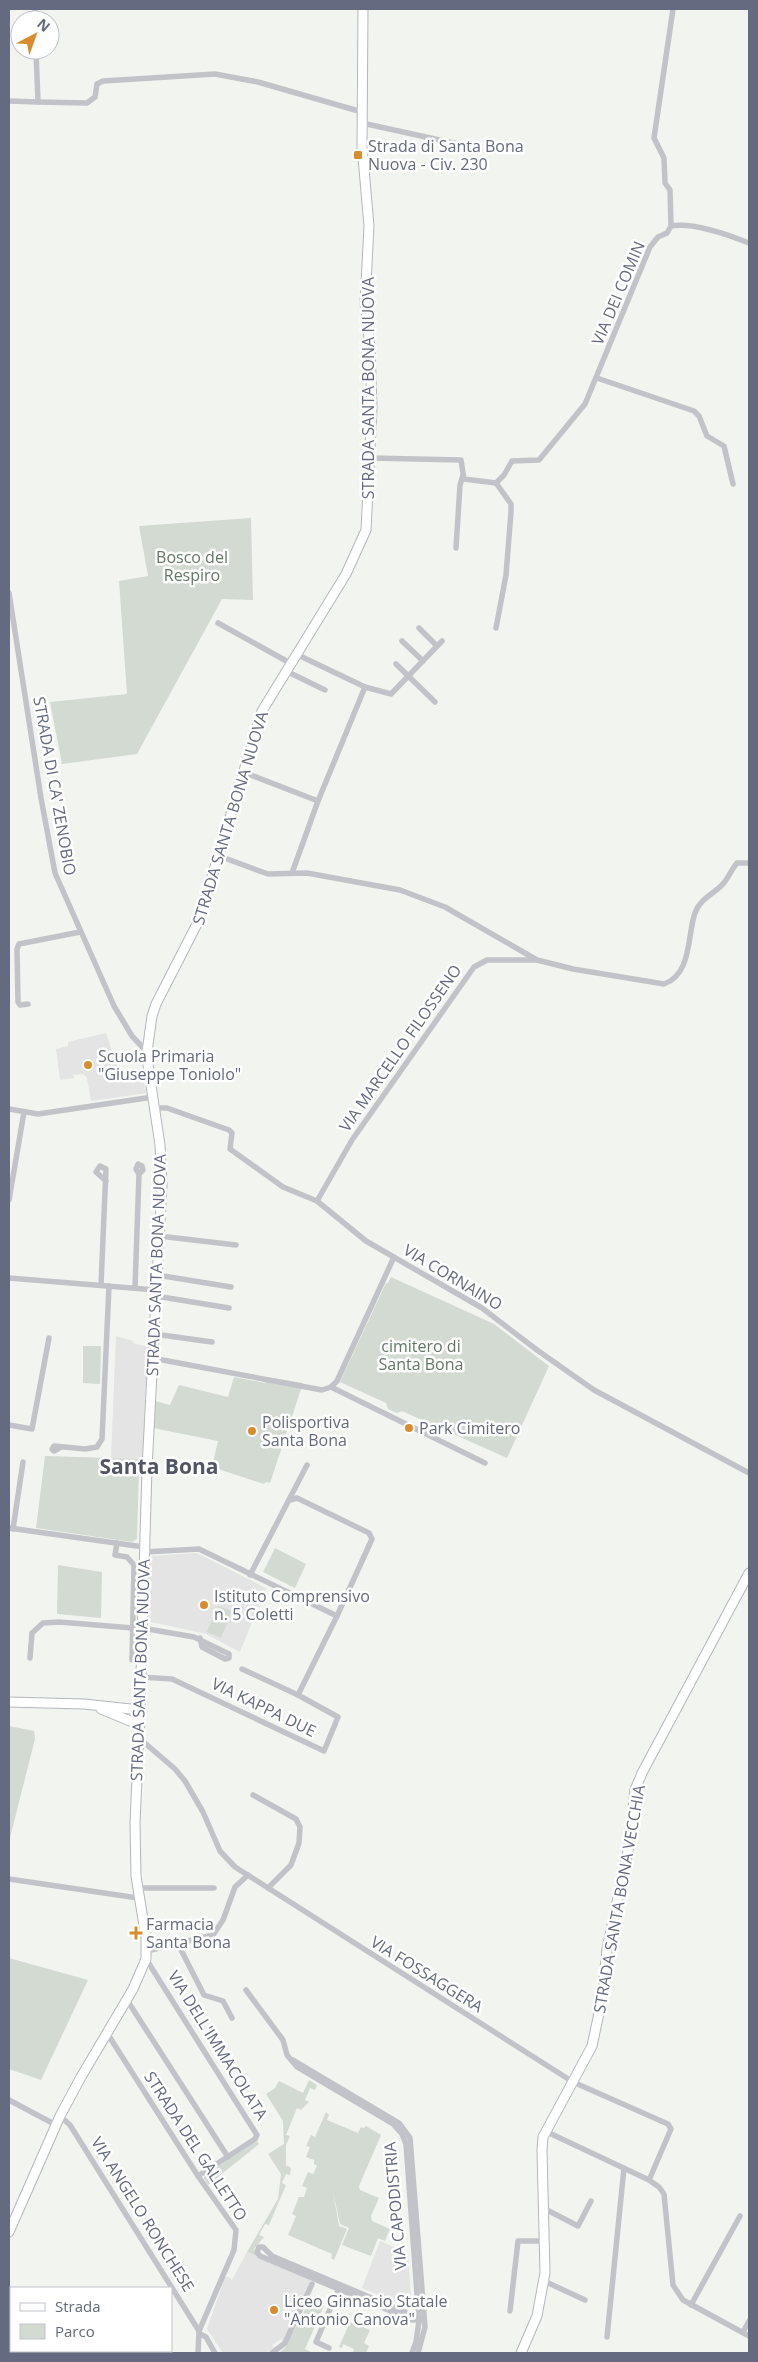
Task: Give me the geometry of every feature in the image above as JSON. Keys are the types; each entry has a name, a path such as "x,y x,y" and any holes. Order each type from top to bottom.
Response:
{"street":[{"name":"STRADA SANTA BONA NUOVA","path":"147,1955 137,1888 135,1823 141,1693 137,1628 144,1550 162,1168 156,1108 147,1052 149,1031 156,1004 199,920 258,721 288,667 346,574 363,540 368,518 370,354 365,303 369,226 362,160 363,9"},
{"path":"673,9 654,138 664,158 665,183 670,190 671,226 679,224 728,234 749,243"},
{"path":"36,60 38,102"},
{"path":"9,101 87,102 95,97 97,84 103,82 215,74 258,82 362,112"},
{"path":"362,123 458,144"},
{"name":"VIA DEI COMIN","path":"496,483 504,475 512,460 540,460 585,404 650,248 658,237 667,233 671,226"},
{"path":"597,378 694,411 699,416 707,436 724,446 733,484"},
{"path":"370,458 461,460 464,479 496,483 511,504 506,575 496,628"},
{"path":"456,548 460,484 464,475"},
{"name":"STRADA DI CA' ZENOBIO","path":"9,593 41,798 55,873 114,1006 132,1036 147,1052"},
{"path":"218,623 325,690"},
{"path":"418,628 437,646"},
{"path":"402,641 423,661"},
{"path":"296,654 365,688 391,694 442,641"},
{"path":"396,664 434,702"},
{"path":"292,873 318,800 365,688"},
{"path":"243,772 318,800"},
{"path":"219,856 268,874 307,873 400,890 446,907 537,960 573,969 667,983 678,976 684,966 693,920 701,902 722,884 737,863 749,863"},
{"path":"28,1004 20,1005 18,1002 17,949 19,944 80,932"},
{"name":"VIA MARCELLO FILOSSENO","path":"317,1201 352,1140 474,967 487,960 537,960"},
{"path":"9,1109 24,1112 50,1113 153,1097"},
{"name":"VIA CORNAINO","path":"156,1108 167,1108 229,1130 232,1133 230,1149 283,1187 317,1201 366,1242 482,1308 594,1390 749,1473"},
{"path":"9,1200 24,1112"},
{"path":"134,1288 139,1174"},
{"path":"101,1285 106,1181"},
{"path":"159,1236 236,1245"},
{"path":"152,1358 322,1390 331,1387 336,1381 394,1257"},
{"path":"157,1275 231,1287"},
{"path":"9,1278 134,1288 228,1308"},
{"path":"61,1447 93,1448 100,1445 102,1439 109,1286"},
{"path":"154,1334 212,1342"},
{"path":"9,1424 32,1428 48,1338"},
{"path":"331,1387 485,1463"},
{"path":"23,1462 11,1528 117,1543 144,1550 199,1549 337,1616"},
{"path":"250,1575 307,1465"},
{"path":"242,1669 298,1695 372,1539 369,1533 297,1498 290,1500"},
{"path":"117,1543 115,1555 127,1556 134,1565 137,1628 132,1660"},
{"name":"STRADA SANTA BONA VECCHIA","path":"521,2353 537,2316 544,2281 545,2209 542,2150 545,2131 592,2046 602,1999 607,1949 629,1846 635,1790 749,1573"},
{"path":"30,1658 32,1633 43,1623 59,1622 137,1628 200,1638 229,1654 229,1658 225,1659 202,1647 200,1638"},
{"name":"VIA KAPPA DUE","path":"141,1677 172,1679 324,1751 338,1717 298,1695"},
{"path":"125,1708 134,1702 141,1693"},
{"path":"9,1702 84,1704 125,1708 140,1712"},
{"path":"84,1704 106,1710 140,1725"},
{"path":"106,1710 140,1712"},
{"name":"VIA FOSSAGGERA","path":"139,1738 180,1774 203,1812 223,1856 248,1875 573,2082 668,2124 671,2129 649,2180"},
{"path":"253,1795 296,1819 300,1827 299,1843 291,1865 268,1888"},
{"path":"9,2232 60,2116 80,2076 127,2000 147,1955 178,1944 207,1938 216,1932 235,1887 248,1875"},
{"path":"9,1880 138,1898"},
{"path":"137,1888 214,1888"},
{"path":"178,1944 204,1996 223,2001 232,2018"},
{"name":"VIA DELL'IMMACOLATA","path":"147,1955 257,2133 256,2140 198,2176"},
{"name":"VIA CAPODISTRIA","path":"246,1990 284,2040 289,2057 297,2067 392,2124 402,2134 406,2144 417,2300 424,2333 418,2353"},
{"path":"127,2000 228,2157"},
{"name":"STRADA DEL GALLETTO","path":"107,2033 198,2176 233,2223 236,2236 234,2250 200,2332 198,2353"},
{"name":"VIA CAPODISTRIA","path":"289,2057 395,2120 408,2134 412,2146 420,2319 412,2353"},
{"path":"9,2100 56,2125"},
{"name":"VIA ANGELO RONCHESE","path":"60,2116 70,2125 172,2287"},
{"path":"545,2131 649,2180 659,2187 664,2194 673,2285 683,2300 749,2336"},
{"path":"607,2337 624,2168"},
{"path":"545,2209 578,2226 591,2201"},
{"path":"691,2305 740,2216"},
{"path":"510,2311 518,2241 545,2241"},
{"path":"420,2319 405,2311 340,2287 260,2256 257,2250 262,2247 272,2256 340,2287 407,2318 420,2319"},
{"path":"544,2281 585,2300"},
{"path":"272,2353 285,2343 312,2284"},
{"name":"VIA ANGELO RONCHESE","path":"172,2287 200,2332"},
{"path":"329,2348 316,2342 340,2287"},
{"path":"405,2311 412,2307 417,2300"},
{"path":"407,2318 418,2332"},
{"path":"743,2332 749,2321"},
{"path":"200,2332 206,2337 213,2351"},
{"path":"199,2344 213,2351"}],"shaded area":[{"name":"Scuola Primaria \"Giuseppe Toniolo\"","path":"106,1033 118,1069 142,1073 146,1093 91,1101 87,1078 83,1074 73,1075 74,1078 60,1080 56,1049 68,1046 68,1042"},
{"path":"116,1336 148,1347 142,1459 111,1458"},
{"name":"Istituto Comprensivo n. 5 Coletti","path":"197,1553 266,1588 240,1652 206,1634 147,1621 151,1556"},
{"path":"380,2241 408,2253 411,2296 407,2304 401,2304 362,2288"},
{"path":"247,2252 311,2279 284,2343 281,2339 272,2345 274,2348 265,2353 223,2353 207,2329 225,2277 229,2277 232,2280"}],"green space":[{"name":"Bosco del Respiro","path":"251,518 253,600 222,599 137,754 62,764 50,702 127,694 119,581 148,576 139,526"},
{"name":"cimitero di Santa Bona","path":"391,1277 494,1324 549,1366 507,1458 402,1411 397,1413 388,1409 386,1403 340,1382 386,1283 388,1283"},
{"path":"83,1346 101,1346 100,1384 83,1383"},
{"path":"234,1377 265,1383 267,1377 303,1383 270,1483 266,1482 264,1484 212,1467 218,1441 153,1428 155,1401 170,1405 179,1385 228,1397"},
{"path":"45,1456 142,1459 139,1470 137,1539 132,1542 36,1528"},
{"path":"275,1548 306,1564 295,1588 263,1572"},
{"path":"58,1565 102,1572 101,1618 57,1614"},
{"path":"218,1606 232,1611 221,1638 207,1632"},
{"path":"9,1726 34,1731 35,1739 9,1842"},
{"path":"9,1958 88,1980 41,2080 9,2069"},
{"path":"309,2080 317,2085 315,2090 310,2088 305,2100 309,2102 301,2110 297,2108 286,2135 290,2136 286,2145 286,2165 291,2168 290,2175 286,2174 282,2183 286,2185 269,2225 265,2224 259,2235 264,2237 254,2249 255,2254 261,2258 247,2252 278,2199 281,2174 268,2154 284,2144 283,2121 266,2094 275,2088 279,2081 303,2093"},
{"path":"326,2112 329,2115 327,2120 358,2133 361,2127 364,2128 366,2126 381,2135 359,2186 360,2190 379,2198 371,2216 372,2221 390,2229 385,2241 378,2238 371,2256 342,2245 349,2228 340,2224 333,2192 339,2226 347,2229 334,2260 331,2258 332,2254 288,2235 296,2216 292,2214 299,2197 304,2197 307,2188 302,2186 308,2172 313,2174 317,2166 314,2164 314,2160 306,2157 310,2147 306,2146 311,2135 315,2137"},
{"path":"257,2141 259,2144 208,2185 204,2178 205,2175"},
{"path":"310,2300 324,2306 305,2349 313,2353 279,2353 285,2348"},
{"path":"350,2322 370,2330 364,2343 369,2346 366,2353 353,2352 354,2349 343,2344 342,2348 339,2347"}],"place":[{"name":"Strada di Santa Bona Nuova - Civ. 230","path":"358,155"},
{"name":"Scuola Primaria \"Giuseppe Toniolo\"","path":"88,1065"},
{"name":"Park Cimitero","path":"409,1428"},
{"name":"Polisportiva Santa Bona","path":"252,1431"},
{"name":"Istituto Comprensivo n. 5 Coletti","path":"204,1605"},
{"name":"Farmacia Santa Bona","path":"136,1933"},
{"name":"Liceo Ginnasio Statale \"Antonio Canova\"","path":"274,2310"}],"district":[{"name":"Santa Bona","path":"159,1466"}]}
